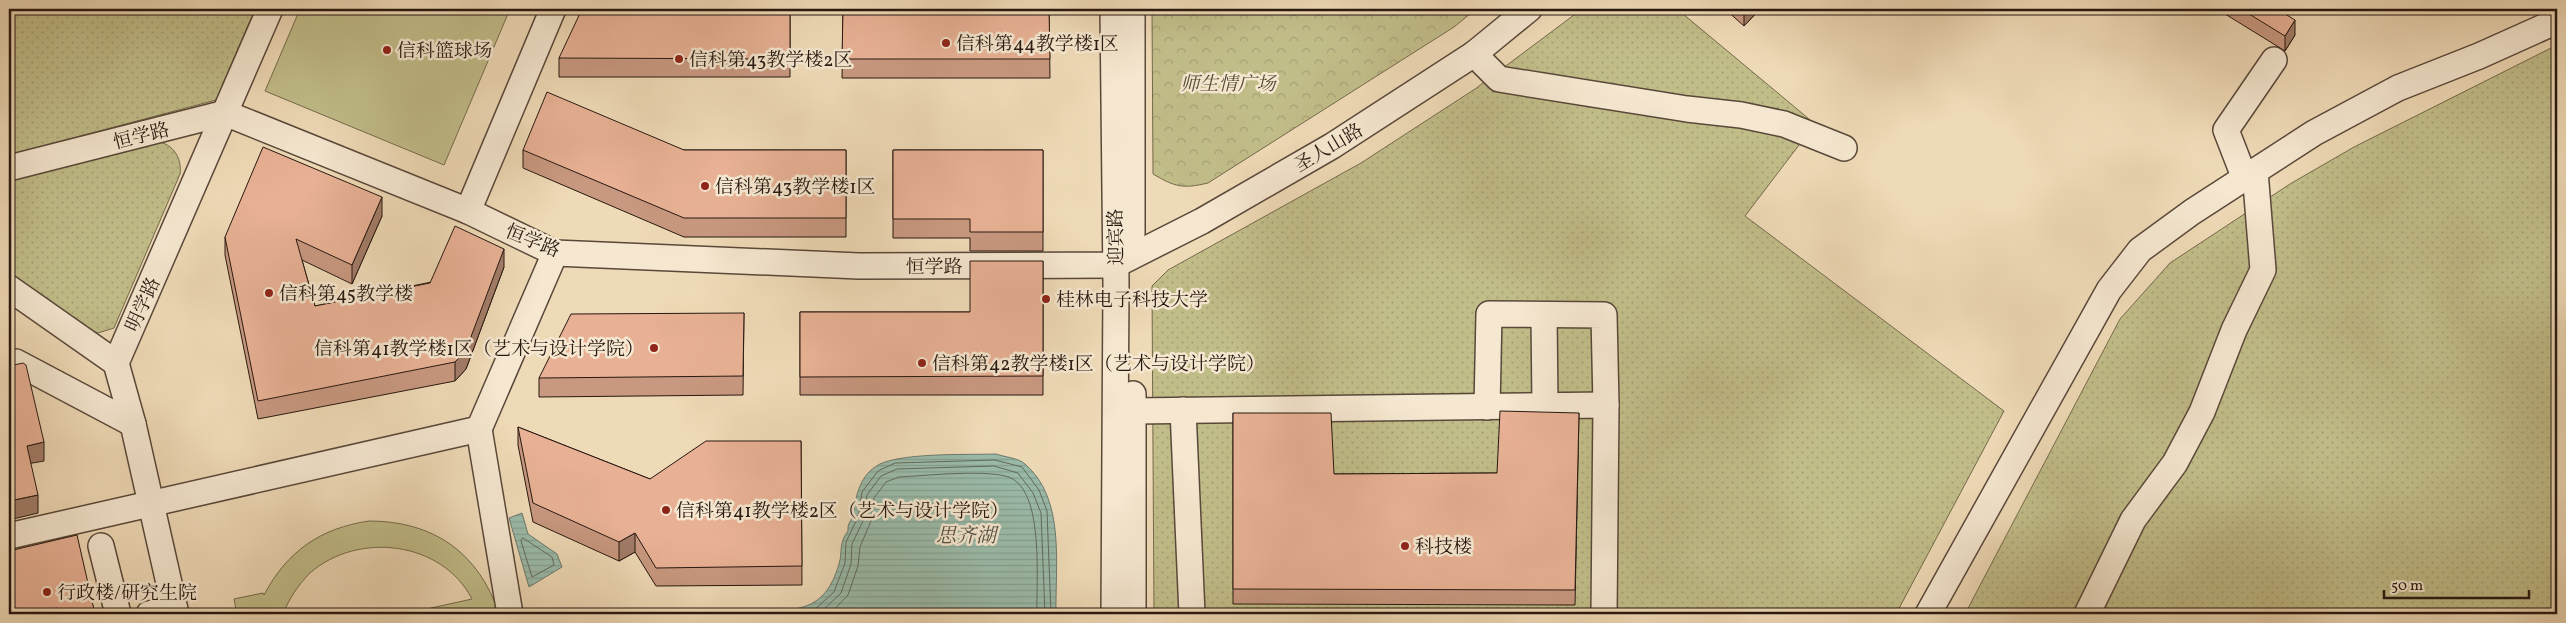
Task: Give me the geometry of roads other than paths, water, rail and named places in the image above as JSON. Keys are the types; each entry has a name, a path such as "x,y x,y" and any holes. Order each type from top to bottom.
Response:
{"street":[{"name":"明学路","path":"116,364 270,9"},
{"path":"468,211 553,9"},
{"name":"迎宾路","path":"1113,9 1124,262 1133,411 1133,614"},
{"name":"迎宾路","path":"1114,614 1132,9"},
{"name":"圣人山路","path":"1124,262 1202,221 1332,146 1474,54 1529,9"},
{"path":"1928,614 2104,299 2121,272 2140,250 2192,212 2314,133 2364,104 2432,72 2479,56 2557,21"},
{"path":"1474,54 1500,78 1687,109 1741,115 1784,124 1844,148"},
{"path":"2087,614 2132,520 2175,464 2202,412 2234,330 2263,270 2250,175 2226,130 2274,60"},
{"name":"恒学路","path":"9,168 225,113 468,211 555,254 859,266 1124,262"},
{"path":"510,614 478,429 555,254"},
{"path":"9,288 116,364 133,424 175,611 149,614"},
{"path":"1487,406 1489,314 1604,315 1606,405 1604,614"},
{"path":"1544,315 1545,406"},
{"path":"9,363 16,362 133,424"},
{"path":"1133,411 1606,405"},
{"path":"1183,410 1192,614"},
{"path":"9,536 478,429"},
{"path":"101,546 118,614"}],"water":[{"name":"思齐湖","path":"996,454 1025,464 1038,479 1047,495 1053,514 1056,534 1056,614 751,614 806,606 816,601 825,592 833,581 839,564 842,544 848,531 859,488 865,477 875,467 885,462 915,457"},
{"path":"522,513 528,534 557,554 562,567 529,587 509,518"}],"place":[{"name":"信科第44教学楼1区","path":"946,43"},
{"name":"信科篮球场","path":"387,50"},
{"name":"信科第43教学楼2区","path":"679,59"},
{"name":"信科第43教学楼1区","path":"705,186"},
{"name":"信科第45教学楼","path":"269,293"},
{"name":"桂林电子科技大学","path":"1046,299"},
{"name":"信科第41教学楼1区（艺术与设计学院）","path":"654,348"},
{"name":"信科第42教学楼1区（艺术与设计学院）","path":"922,363"},
{"name":"信科第41教学楼2区（艺术与设计学院）","path":"666,510"},
{"name":"科技楼","path":"1405,546"},
{"name":"行政楼/研究生院","path":"47,592"}],"park label":[{"name":"师生情广场","path":"1228,83"}]}
